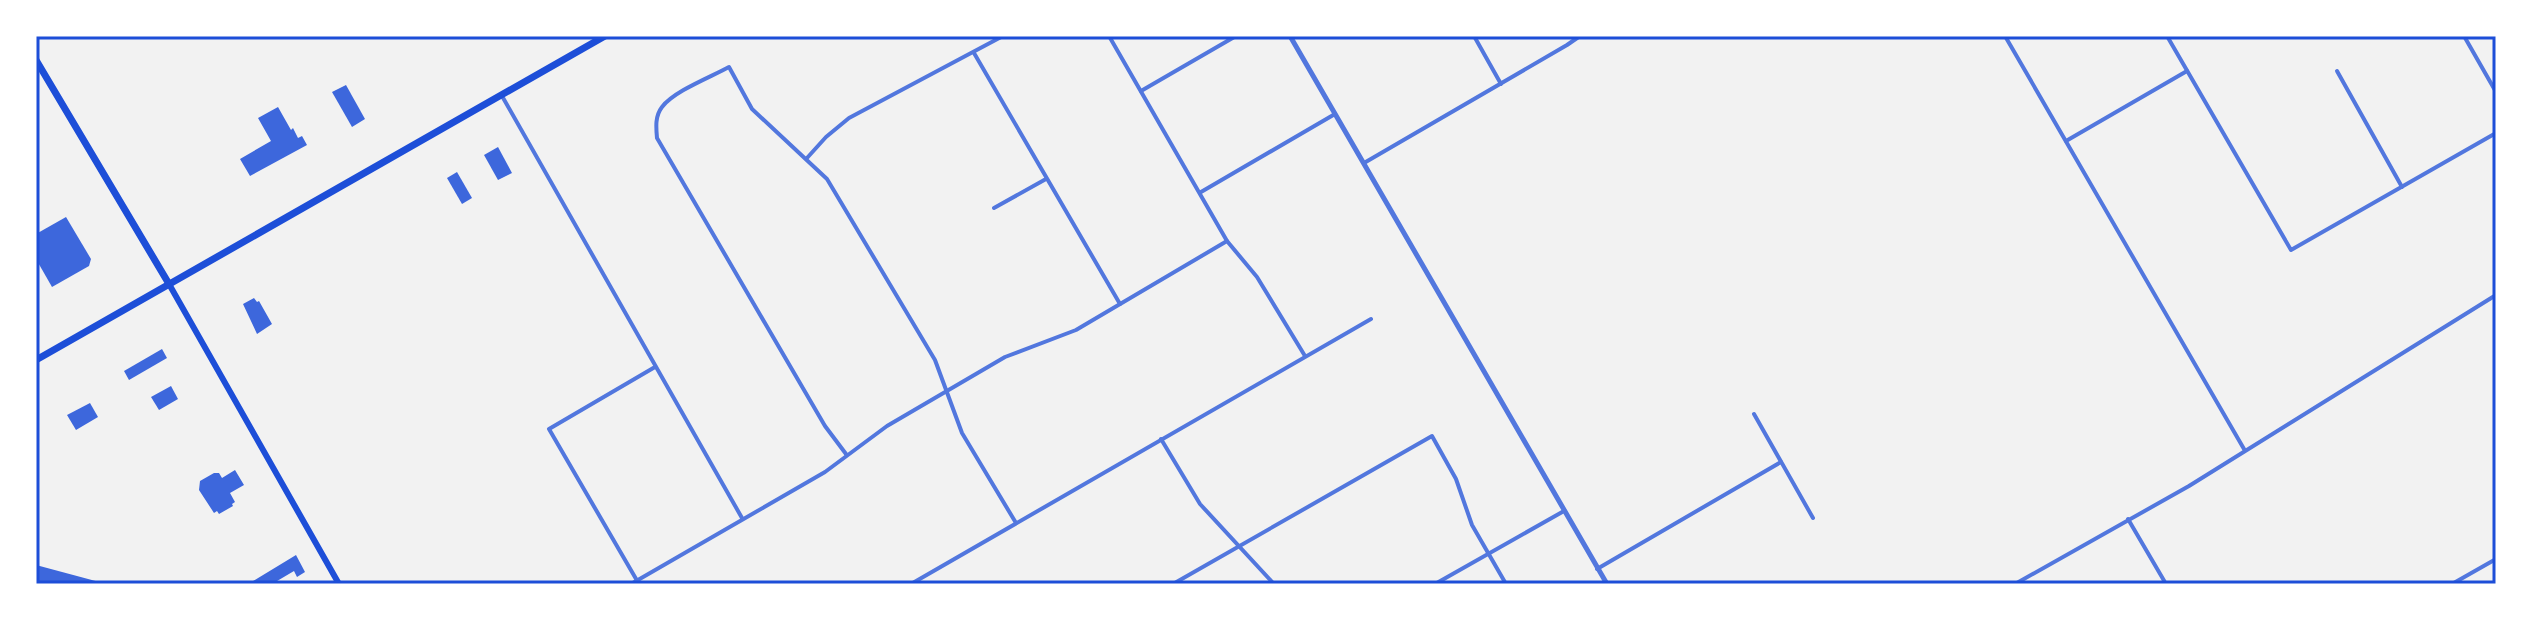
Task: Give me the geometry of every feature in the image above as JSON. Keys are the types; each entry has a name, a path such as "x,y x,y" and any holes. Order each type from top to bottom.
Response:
{"main road":[{"path":"36,360 605,36"},
{"path":"36,60 169,284 339,584"}],"street":[{"path":"807,158 849,118 1003,36"},
{"path":"1109,36 1227,241 1257,277 1305,356"},
{"path":"1141,91 1236,36"},
{"path":"1290,36 1607,584"},
{"path":"1474,36 1501,84"},
{"path":"1364,163 1580,36"},
{"path":"2005,36 2244,449"},
{"path":"2167,36 2291,250 2496,133"},
{"path":"2464,36 2496,92"},
{"path":"974,53 1120,304"},
{"path":"846,454 825,426 657,138 655,122 661,107 674,96 729,67 752,109 827,179 935,360 962,433 1016,523"},
{"path":"2066,141 2187,71"},
{"path":"2337,71 2402,187"},
{"path":"502,96 743,519"},
{"path":"1201,192 1335,114"},
{"path":"994,208 1046,179"},
{"path":"631,584 825,472 887,426 1005,357 1076,330 1227,241"},
{"path":"2015,584 2189,486 2496,295"},
{"path":"911,584 1371,319"},
{"path":"638,582 549,429 656,367"},
{"path":"1754,414 1813,518"},
{"path":"1173,584 1432,436 1456,479 1472,525 1506,584"},
{"path":"1161,439 1200,504 1274,584"},
{"path":"1597,569 1781,462"},
{"path":"1435,584 1564,511"},
{"path":"2128,519 2166,584"},
{"path":"2452,584 2496,559"}],"building":[{"path":"346,85 365,119 352,127 332,92"},
{"path":"278,107 291,130 293,128 298,138 302,136 307,145 250,176 240,159 271,141 258,118"},
{"path":"498,147 512,173 498,180 484,155"},
{"path":"457,172 472,198 462,204 447,178"},
{"path":"66,217 91,259 89,266 52,287 36,259 36,234"},
{"path":"254,298 259,301 272,324 257,334 243,304"},
{"path":"162,349 167,358 129,380 124,371"},
{"path":"171,386 178,399 159,410 151,397"},
{"path":"90,403 98,417 76,430 67,415"},
{"path":"235,470 244,485 230,493 235,502 233,506 219,514 217,511 214,513 199,490 200,481 214,473 219,473 222,478"},
{"path":"296,555 305,572 297,577 294,571 272,584 248,584"},
{"path":"36,565 103,583 103,584 36,584"}]}
